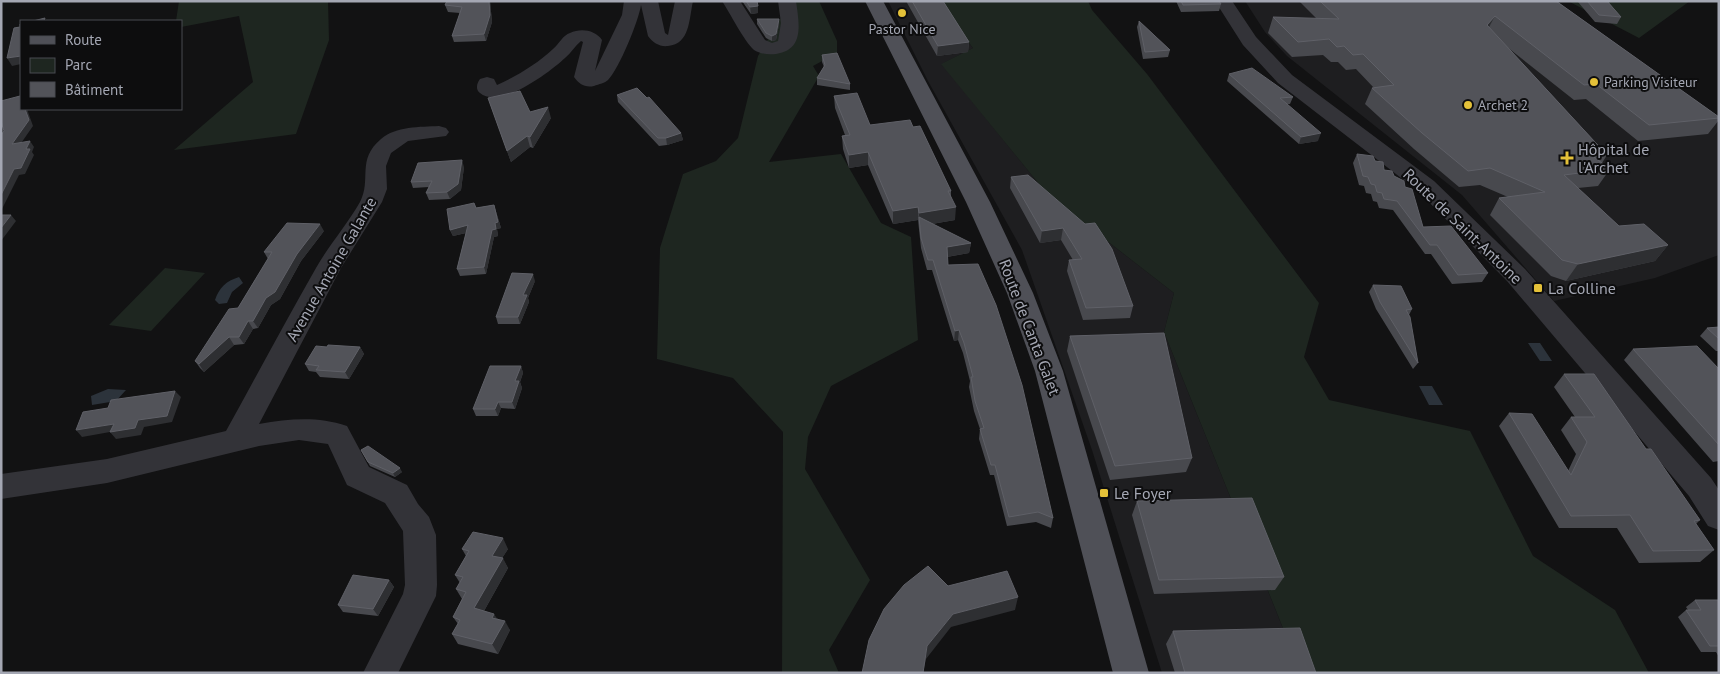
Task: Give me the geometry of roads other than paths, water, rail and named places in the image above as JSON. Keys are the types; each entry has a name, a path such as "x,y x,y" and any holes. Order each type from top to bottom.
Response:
{"main road":[{"name":"Route de Canta Galet","path":"874,1 978,202 1020,293 1050,371 1131,673"}],"street":[{"path":"487,84 487,89 495,92 514,85 558,55 576,37 581,36 586,36 593,40 584,77 590,81 600,77 606,70 631,15 633,1"},
{"path":"649,1 657,36 665,41 673,40 676,35 684,1"},
{"path":"732,1 758,43 763,48 771,50 783,46 789,38 790,26 787,1"},
{"name":"Route de Saint-Antoine","path":"1224,2 1249,41 1285,79 1426,186 1516,274 1700,487 1719,517"},
{"name":"Avenue Antoine Galante","path":"234,441 329,267 376,193 375,166 384,148 388,142 402,135 439,132"},
{"path":"1,487 107,471 259,435 299,429 337,434 358,476 396,494 407,513 414,520 420,535 421,586 419,596 380,673"}],"place":[{"name":"Pastor Nice","path":"902,13"},
{"name":"Parking Visiteur","path":"1594,82"},
{"name":"Archet 2","path":"1468,105"},
{"name":"Hôpital de l'Archet","path":"1567,158"},
{"name":"La Colline","path":"1538,288"},
{"name":"Le Foyer","path":"1104,493"}]}
